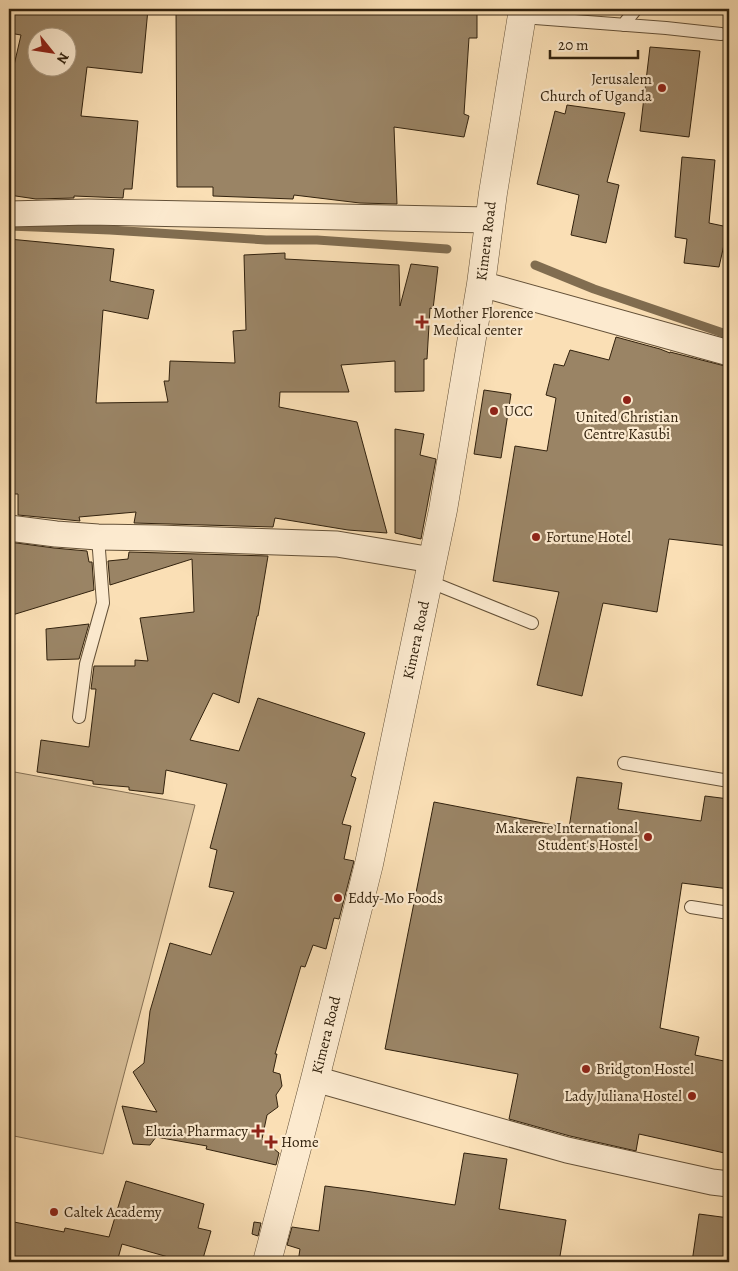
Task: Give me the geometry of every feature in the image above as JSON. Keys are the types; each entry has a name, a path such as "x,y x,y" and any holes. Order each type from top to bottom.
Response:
{"street":[{"name":"Kimera Road","path":"267,1262 369,864 443,510 481,284 493,193 523,13"},
{"path":"9,214 88,212 490,220"},
{"path":"481,284 729,353"},
{"path":"9,528 98,537 338,544 430,570"},
{"path":"315,1079 567,1150 712,1182 729,1184"}],"lane":[{"path":"623,25 636,9"},
{"path":"523,13 721,34"},
{"path":"79,717 86,664 103,603 98,537"},
{"path":"430,570 532,623"},
{"path":"624,763 729,781"},
{"path":"690,907 729,913"}],"shaded area":[{"path":"9,771 195,805 103,1154 9,1135"}],"building":[{"path":"9,9 148,9 142,73 87,67 81,116 138,121 132,189 124,189 123,198 74,196 74,198 36,199 9,195 9,87 21,35 9,33"},
{"path":"176,9 477,9 477,38 469,38 464,114 469,116 464,137 394,127 397,204 360,203 294,195 293,199 213,196 213,187 177,187"},
{"path":"650,47 700,51 689,137 640,131"},
{"path":"567,105 625,113 607,182 619,185 606,243 571,235 579,195 537,184 555,111 565,114"},
{"path":"682,157 715,160 709,223 728,227 719,267 684,263 687,239 675,237"},
{"path":"9,239 114,249 110,281 154,290 148,319 103,310 96,403 168,402 164,381 169,381 170,361 235,363 233,331 246,330 244,255 285,253 285,259 399,265 400,306 411,264 438,267 433,309 430,308 427,359 424,359 424,391 395,392 395,361 341,365 349,392 280,392 279,407 357,422 387,533 348,530 275,518 273,527 134,523 136,512 79,517 80,521 18,515 18,494 9,494"},
{"path":"616,337 670,353 729,367 729,546 669,539 657,612 603,603 582,696 537,685 559,592 493,581 515,446 547,451 556,398 546,395 554,364 564,366 570,350 609,360"},
{"name":"UCC","path":"484,390 511,394 501,458 474,454"},
{"path":"395,429 424,434 420,455 436,459 421,539 395,533"},
{"path":"9,542 87,551 89,562 92,562 94,590 9,616"},
{"path":"129,552 268,556 258,616 239,703 213,693 190,740 239,751 258,698 365,733 351,776 356,778 342,824 351,826 344,859 354,861 339,919 334,918 326,949 313,945 305,967 301,966 275,1054 277,1054 273,1072 280,1074 282,1086 276,1095 278,1107 267,1115 262,1139 279,1153 276,1165 206,1149 207,1146 156,1137 150,1145 133,1144 122,1106 157,1112 133,1072 144,1063 150,1011 170,943 211,955 234,892 209,887 217,850 210,848 227,784 166,770 163,794 129,790 129,787 93,784 93,781 37,772 41,740 89,747 96,689 91,689 94,666 135,666 135,660 148,661 140,618 194,612 192,559 110,585 108,561 128,559"},
{"path":"89,624 79,659 47,660 46,629"},
{"path":"577,777 622,783 618,809 701,821 705,796 729,799 729,889 682,883 660,1028 699,1037 695,1055 729,1062 729,1154 639,1134 636,1151 570,1136 509,1119 518,1074 385,1049 434,802 569,828"},
{"path":"464,1153 507,1159 499,1209 566,1220 559,1262 477,1262 452,1258 452,1262 298,1262 300,1249 287,1245 292,1227 319,1231 325,1186 455,1205"},
{"path":"126,1181 204,1204 198,1228 211,1231 202,1262 186,1262 122,1244 117,1262 9,1262 9,1221 64,1232 65,1228 109,1237"},
{"path":"699,1214 729,1218 729,1262 692,1262"},
{"path":"254,1222 261,1223 258,1236 252,1234"}],"waterway":[{"path":"9,226 266,240 317,240 447,249"},
{"path":"535,265 594,289 729,335"}],"place":[{"name":"Jerusalem Church of Uganda","path":"662,88"},
{"name":"Mother Florence Medical center","path":"422,322"},
{"name":"United Christian Centre Kasubi","path":"627,400"},
{"name":"UCC","path":"494,411"},
{"name":"Fortune Hotel","path":"536,537"},
{"name":"Makerere International Student's Hostel","path":"648,837"},
{"name":"Eddy-Mo Foods","path":"338,898"},
{"name":"Bridgton Hostel","path":"586,1069"},
{"name":"Lady Juliana Hostel","path":"692,1096"},
{"name":"Eluzia Pharmacy","path":"258,1131"},
{"name":"Home","path":"271,1142"},
{"name":"Caltek Academy","path":"54,1212"}]}
